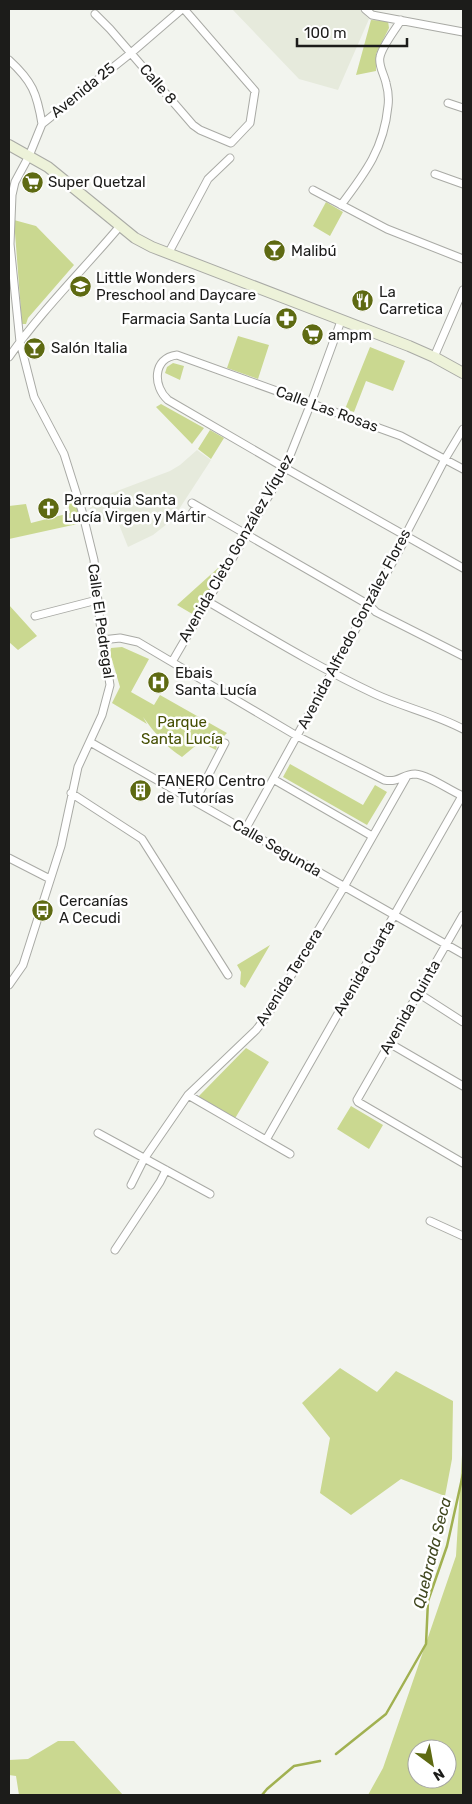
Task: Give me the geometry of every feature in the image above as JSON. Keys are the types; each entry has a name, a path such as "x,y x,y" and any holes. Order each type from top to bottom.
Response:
{"main road":[{"path":"9,145 48,167 135,238 168,254 434,357 463,373"}],"street":[{"name":"Avenida 25","path":"20,342 10,244 12,195 15,182 29,156 42,124 183,9"},
{"name":"Calle 8","path":"95,14 131,52 193,125 228,143 234,142 250,123 255,93 254,88 183,9"},
{"path":"365,9 372,15 463,32"},
{"path":"342,205 372,163 381,140 388,104 388,92 380,66 380,57 402,20"},
{"path":"9,60 30,82 38,98 42,124"},
{"path":"448,103 463,108"},
{"path":"168,254 208,179 230,158"},
{"path":"435,174 463,184"},
{"path":"313,190 388,230 463,259"},
{"path":"9,357 54,300 120,226"},
{"path":"434,357 463,290"},
{"path":"9,320 17,324"},
{"name":"Avenida Cleto González Víquez","path":"172,662 285,468 341,321"},
{"name":"Calle El Pedregal","path":"9,985 23,965 65,829 78,766 102,715 110,685 102,640 94,560 74,481 64,454 34,397 20,342"},
{"name":"Calle Las Rosas","path":"285,468 168,400 159,389 158,373 160,365 165,359 177,355 186,360 401,436 463,469"},
{"name":"Avenida Alfredo González Flores","path":"245,830 402,546 405,536 445,459 463,429"},
{"path":"285,468 463,568"},
{"path":"190,516 195,505 369,605 376,612 463,656"},
{"path":"35,616 97,600"},
{"path":"207,602 332,673 387,700 450,722 463,729"},
{"path":"102,640 120,638 138,642 297,736 384,780 393,782 415,774 423,776 462,796"},
{"name":"Calle Segunda","path":"90,742 463,954"},
{"path":"194,801 226,743"},
{"name":"Avenida Tercera","path":"131,1185 144,1158 188,1095 256,1030 267,1016 407,776"},
{"path":"273,779 372,836"},
{"path":"71,793 142,838 228,975"},
{"name":"Avenida Cuarta","path":"266,1140 462,796"},
{"path":"9,858 50,879"},
{"name":"Avenida Quinta","path":"463,915 357,1100 463,1163"},
{"path":"418,993 463,1022"},
{"path":"390,1043 463,1086"},
{"path":"188,1095 290,1154"},
{"path":"98,1134 210,1194"},
{"path":"115,1250 166,1170"},
{"path":"430,1221 463,1236"}],"shaded area":[{"path":"232,9 359,9 369,19 338,90 299,79"},
{"path":"197,450 211,460 172,520 153,535 128,547 116,517 94,524 88,502 170,471"}],"green space":[{"path":"371,20 388,21 389,28 376,54 376,71 356,75"},
{"path":"326,202 343,212 330,236 313,226"},
{"path":"14,220 36,226 74,265 28,318 26,324 22,324"},
{"path":"238,336 269,345 258,379 227,368"},
{"path":"370,347 405,361 393,391 366,381 354,412 345,409"},
{"path":"173,363 184,366 180,380 165,373 167,367"},
{"path":"161,404 204,428 192,444 156,407"},
{"path":"210,430 224,438 211,459 198,449"},
{"path":"74,492 82,523 9,539 9,506 26,504 31,523 70,513 66,494"},
{"path":"218,568 222,569 194,615 177,605"},
{"path":"9,605 37,636 18,650 9,642"},
{"name":"Parque Santa Lucía","path":"122,647 149,659 131,692 154,705 160,695 227,733 224,736 218,734 213,743 217,746 216,750 200,742 182,757 161,739 143,717 147,724 112,703 120,687 110,653 111,648"},
{"path":"290,764 363,805 375,785 387,792 367,825 283,777"},
{"path":"270,945 245,988 240,984 241,972 237,965"},
{"path":"246,1048 269,1062 234,1120 198,1097"},
{"path":"351,1106 383,1125 369,1149 337,1129"},
{"path":"340,1368 377,1392 396,1371 453,1401 452,1459 445,1496 401,1479 351,1515 320,1493 330,1438 302,1403"},
{"path":"463,1438 463,1795 368,1795 383,1768 456,1556"},
{"path":"58,1741 74,1741 123,1795 19,1795 16,1776 9,1775 9,1760 28,1759"}],"waterway":[{"name":"Quebrada Seca","path":"336,1754 386,1714 426,1644 428,1601 447,1546 463,1474"},
{"name":"Quebrada Seca","path":"262,1795 294,1766 320,1761"}],"place":[{"name":"Super Quetzal","path":"32,182"},
{"name":"Malibú","path":"275,251"},
{"name":"Little Wonders Preschool and Daycare","path":"80,287"},
{"name":"La Carretica","path":"363,301"},
{"name":"Farmacia Santa Lucía","path":"287,319"},
{"name":"ampm","path":"312,335"},
{"name":"Salón Italia","path":"35,348"},
{"name":"Parroquia Santa Lucía Virgen y Mártir","path":"48,509"},
{"name":"Ebais Santa Lucía","path":"159,682"},
{"name":"FANERO Centro de Tutorías","path":"141,790"},
{"name":"Cercanías A Cecudi","path":"43,910"}]}
